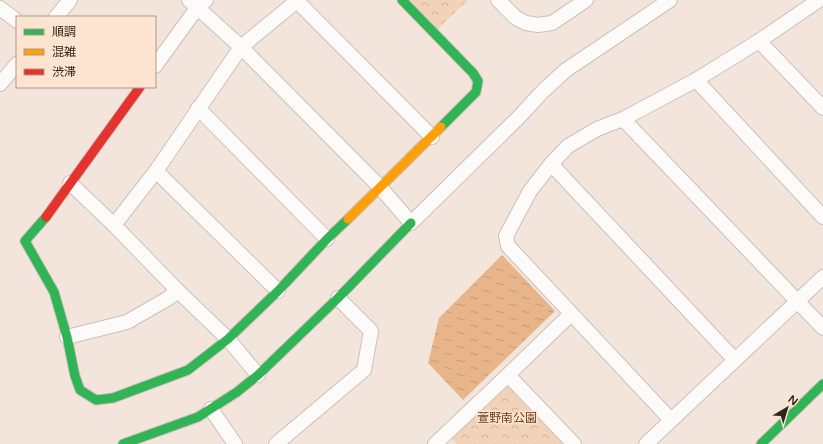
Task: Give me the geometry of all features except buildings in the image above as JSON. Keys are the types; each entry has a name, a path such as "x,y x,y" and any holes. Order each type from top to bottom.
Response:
{"street":[{"path":"57,16 70,0"},
{"path":"114,226 156,171 240,47 298,0 432,137"},
{"path":"139,88 49,214 25,241 54,292 67,337 75,376 80,390 96,400 113,398 188,370 228,339 476,92 478,81 473,72 402,0"},
{"path":"498,0 516,18 526,23 538,25 552,23 586,0"},
{"path":"123,444 198,417 237,392 258,375 338,298 411,223 519,117 543,91 566,70 670,0"},
{"path":"671,420 508,246 506,236 530,191 551,164 568,146 597,129 623,119 696,80 759,41 818,0"},
{"path":"156,64 197,3 380,187 411,223"},
{"path":"0,8 16,20"},
{"path":"759,41 823,108"},
{"path":"0,84 16,65"},
{"path":"696,80 823,217"},
{"path":"198,108 327,239"},
{"path":"623,119 823,328"},
{"path":"551,164 735,360"},
{"path":"156,171 278,290"},
{"path":"70,183 228,339 258,375"},
{"path":"646,444 823,277"},
{"path":"67,337 127,322 178,291"},
{"path":"276,444 364,370 371,331 338,298"},
{"path":"435,444 508,376 571,314"},
{"path":"508,376 574,444"},
{"path":"761,444 823,384"},
{"path":"211,409 235,444"}],"green space":[{"path":"406,0 468,0 436,31"},
{"name":"萱野南公園","path":"511,386 567,444 457,444 450,437 501,387"}],"water":[{"path":"502,255 555,311 463,400 428,363 439,318"}],"traffic: fast":[{"path":"402,0 473,73 478,81 476,92 441,127"},
{"path":"46,217 25,241 54,292 67,337 75,376 80,390 96,400 113,398 188,370 228,339 278,291 348,219"},
{"path":"123,444 198,417 237,392 258,375 338,298 411,223"},
{"path":"761,444 823,384"}],"traffic: slow":[{"path":"348,219 441,127"}],"traffic: jam":[{"path":"46,217 139,88"}]}
